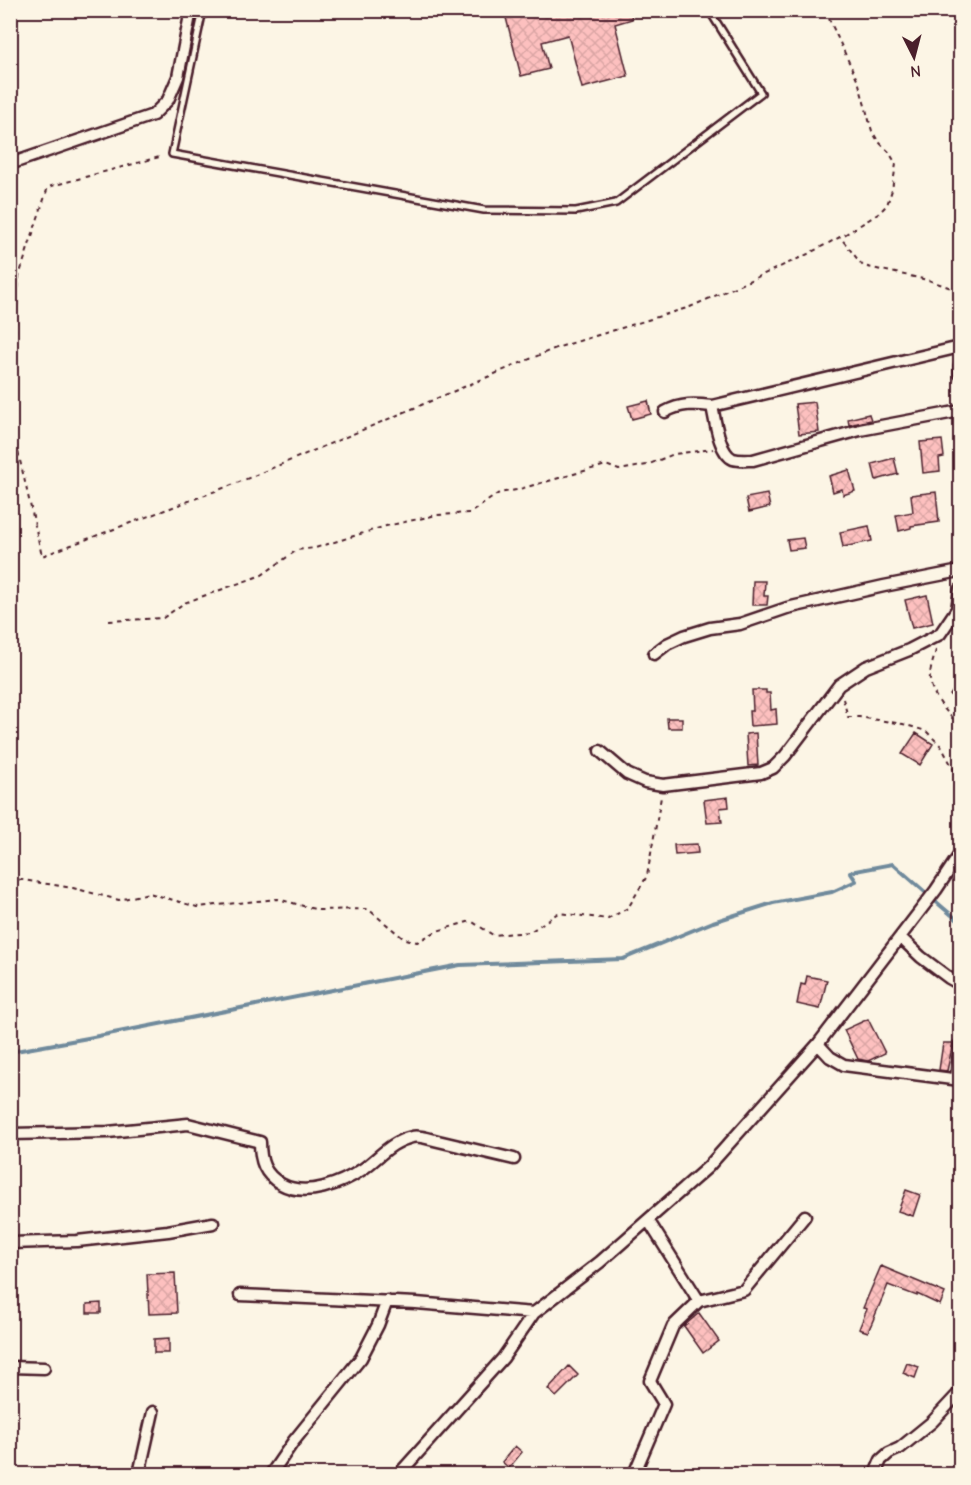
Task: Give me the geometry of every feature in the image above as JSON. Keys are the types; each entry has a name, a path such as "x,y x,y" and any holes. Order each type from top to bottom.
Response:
{"street":[{"path":"10,164 153,115 168,100 178,77 191,10"},
{"path":"666,412 673,407 685,404 712,406 960,347"},
{"path":"960,366 960,374"},
{"path":"712,406 722,448 731,458 743,461 860,430 960,411"},
{"path":"654,654 667,644 684,636 710,628 740,624 787,608 960,571"},
{"path":"600,751 627,774 645,782 663,785 761,773 773,768 785,756 839,685 866,667 909,650 940,634 957,609 960,590"},
{"path":"399,1474 503,1358 534,1313 600,1262 708,1167 818,1044 936,890 960,854"},
{"path":"900,937 921,957 960,984"},
{"path":"818,1044 830,1057 844,1065 958,1080 960,1044"},
{"path":"10,1134 108,1132 188,1124 260,1142 260,1155 273,1179 290,1188 310,1190 337,1184 363,1169 394,1143 414,1136 514,1159"},
{"path":"634,1474 664,1404 650,1382 673,1326 699,1301 744,1290 805,1216"},
{"path":"648,1220 699,1301"},
{"path":"10,1243 76,1241 168,1231 213,1223"},
{"path":"240,1295 387,1301 534,1313"},
{"path":"271,1474 293,1442 361,1358 387,1301"},
{"path":"10,1367 44,1368"},
{"path":"875,1474 880,1460 918,1434 942,1413 960,1392"},
{"path":"139,1474 153,1412"}],"lane":[{"path":"204,10 172,154 484,210 576,211 616,203 762,93 709,10"}],"path":[{"path":"172,154 48,187 19,276 10,416 42,556 237,483 556,348 690,307 802,257 878,214 887,205 896,165 872,131 860,84 825,10"},
{"path":"840,237 863,266 928,280 960,291"},
{"path":"109,621 163,618 184,603 262,575 297,550 315,548 386,526 437,515 470,513 499,494 606,465 619,470 647,465 674,454 722,448"},
{"path":"940,634 929,676 944,710 960,726"},
{"path":"839,685 848,717 903,724 926,731 941,746 960,781"},
{"path":"10,878 72,888 119,900 149,893 197,907 278,899 318,910 368,909 403,938 417,942 438,931 471,921 493,935 530,932 558,913 608,919 628,908 647,876 663,785"}],"building":[{"path":"504,10 630,10 632,19 615,24 628,76 582,88 568,35 542,42 549,69 521,76"},
{"path":"648,401 651,414 632,419 628,406"},
{"path":"815,402 819,432 799,434 795,404"},
{"path":"869,414 871,420 849,425 848,419"},
{"path":"942,440 944,457 939,458 940,471 923,473 920,442"},
{"path":"894,458 898,474 876,480 872,464"},
{"path":"849,470 855,491 843,495 842,489 833,492 829,476"},
{"path":"936,492 939,522 911,526 911,528 899,531 896,515 913,512 911,495"},
{"path":"767,494 770,507 749,512 746,498"},
{"path":"869,526 872,541 843,547 840,532"},
{"path":"803,538 805,548 789,550 787,540"},
{"path":"753,581 765,581 764,596 768,596 767,605 752,605"},
{"path":"927,595 933,623 912,628 905,600"},
{"path":"960,680 960,703 950,695"},
{"path":"752,690 766,690 766,693 770,693 771,710 776,709 777,724 750,726 749,711 753,711"},
{"path":"667,718 682,718 682,728 668,728"},
{"path":"756,733 758,765 748,766 746,734"},
{"path":"916,733 933,744 920,765 902,754"},
{"path":"728,797 729,807 720,808 722,822 707,823 704,800"},
{"path":"697,844 698,853 675,855 674,845"},
{"path":"807,976 827,980 820,1009 797,1004 801,984 805,985"},
{"path":"868,1019 885,1053 868,1061 858,1059 844,1030"},
{"path":"943,1043 953,1043 947,1071 939,1070"},
{"path":"906,1190 920,1195 913,1216 898,1211"},
{"path":"881,1266 945,1293 940,1305 917,1294 917,1296 888,1285 868,1332 859,1329 867,1309 863,1308"},
{"path":"175,1273 177,1313 149,1314 147,1274"},
{"path":"101,1303 101,1313 87,1313 87,1304"},
{"path":"699,1313 719,1341 703,1353 684,1326"},
{"path":"169,1338 169,1353 154,1353 154,1339"},
{"path":"907,1363 919,1367 915,1378 903,1373"},
{"path":"569,1366 578,1375 556,1397 548,1389"},
{"path":"515,1446 522,1452 509,1468 502,1462"}],"waterway":[{"path":"10,1052 460,965 623,959 713,922 773,903 832,892 856,881 850,872 893,864 960,922"}]}
